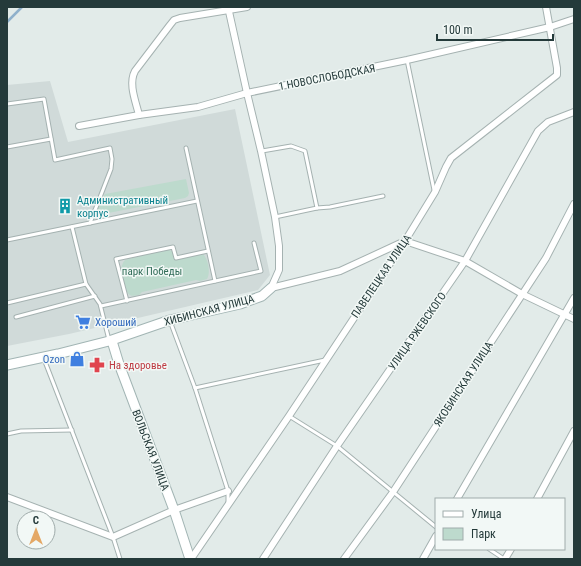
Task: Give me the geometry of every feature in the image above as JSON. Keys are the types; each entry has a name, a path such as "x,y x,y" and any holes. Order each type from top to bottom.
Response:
{"street":[{"path":"139,115 132,85 132,77 174,20 228,9 247,7"},
{"name":"ПАВЕЛЕЦКАЯ УЛИЦА","path":"190,559 289,416 405,241 435,192 451,158 557,75 558,68 546,7"},
{"path":"228,9 275,217 279,270 271,288"},
{"name":"1 НОВОСЛОБОДСКАЯ","path":"79,126 139,115 198,108 247,93 407,60 550,27 574,19"},
{"name":"УЛИЦА РЖЕВСКОГО","path":"263,559 337,446 465,262 538,131 548,122 574,112"},
{"name":"ЯКОБИНСКАЯ УЛИЦА","path":"344,559 393,492 546,258 574,204"},
{"path":"405,241 465,262 522,294 574,319"},
{"name":"ХИБИНСКАЯ УЛИЦА","path":"7,365 110,341 170,320 240,304 262,296 271,288 340,271 405,241"},
{"path":"458,498 574,298"},
{"name":"ВОЛЬСКАЯ УЛИЦА","path":"110,341 174,510 190,559"},
{"path":"538,498 574,431"},
{"path":"7,497 113,537 174,510 228,491"},
{"path":"423,559 435,538"},
{"path":"505,559 510,550"}],"lane":[{"path":"407,60 435,192"},
{"path":"7,104 44,99 55,160 110,148 112,159 111,169 90,223"},
{"path":"7,147 51,139"},
{"path":"261,151 291,146 304,150 317,208"},
{"path":"186,148 215,281"},
{"path":"275,217 383,196"},
{"path":"7,240 197,201"},
{"path":"72,226 86,284 101,306 110,341"},
{"path":"101,306 261,271 254,243"},
{"path":"127,301 116,259 173,247 176,258 208,251"},
{"path":"7,303 86,284"},
{"path":"16,317 95,296"},
{"path":"170,320 195,388 228,491 228,505"},
{"path":"44,357 120,559"},
{"path":"195,388 325,360"},
{"path":"289,416 337,446 435,526"},
{"path":"7,434 21,431 72,430"},
{"path":"491,550 505,559"}],"shaded area":[{"path":"50,81 68,142 235,109 270,275 258,290 69,334 7,346 7,85"}],"green space":[{"path":"186,179 189,193 185,198 98,215 95,213 105,194"},
{"name":"парк Победы","path":"166,249 172,251 176,259 203,254 208,266 209,273 207,279 142,292 139,295 129,295 121,271 125,260"}],"waterway":[{"path":"7,22 22,7"}],"place":[{"name":"Административный корпус","path":"65,206"},
{"name":"Хороший","path":"83,322"},
{"name":"Ozon","path":"77,359"},
{"name":"На здоровье","path":"97,365"}]}
